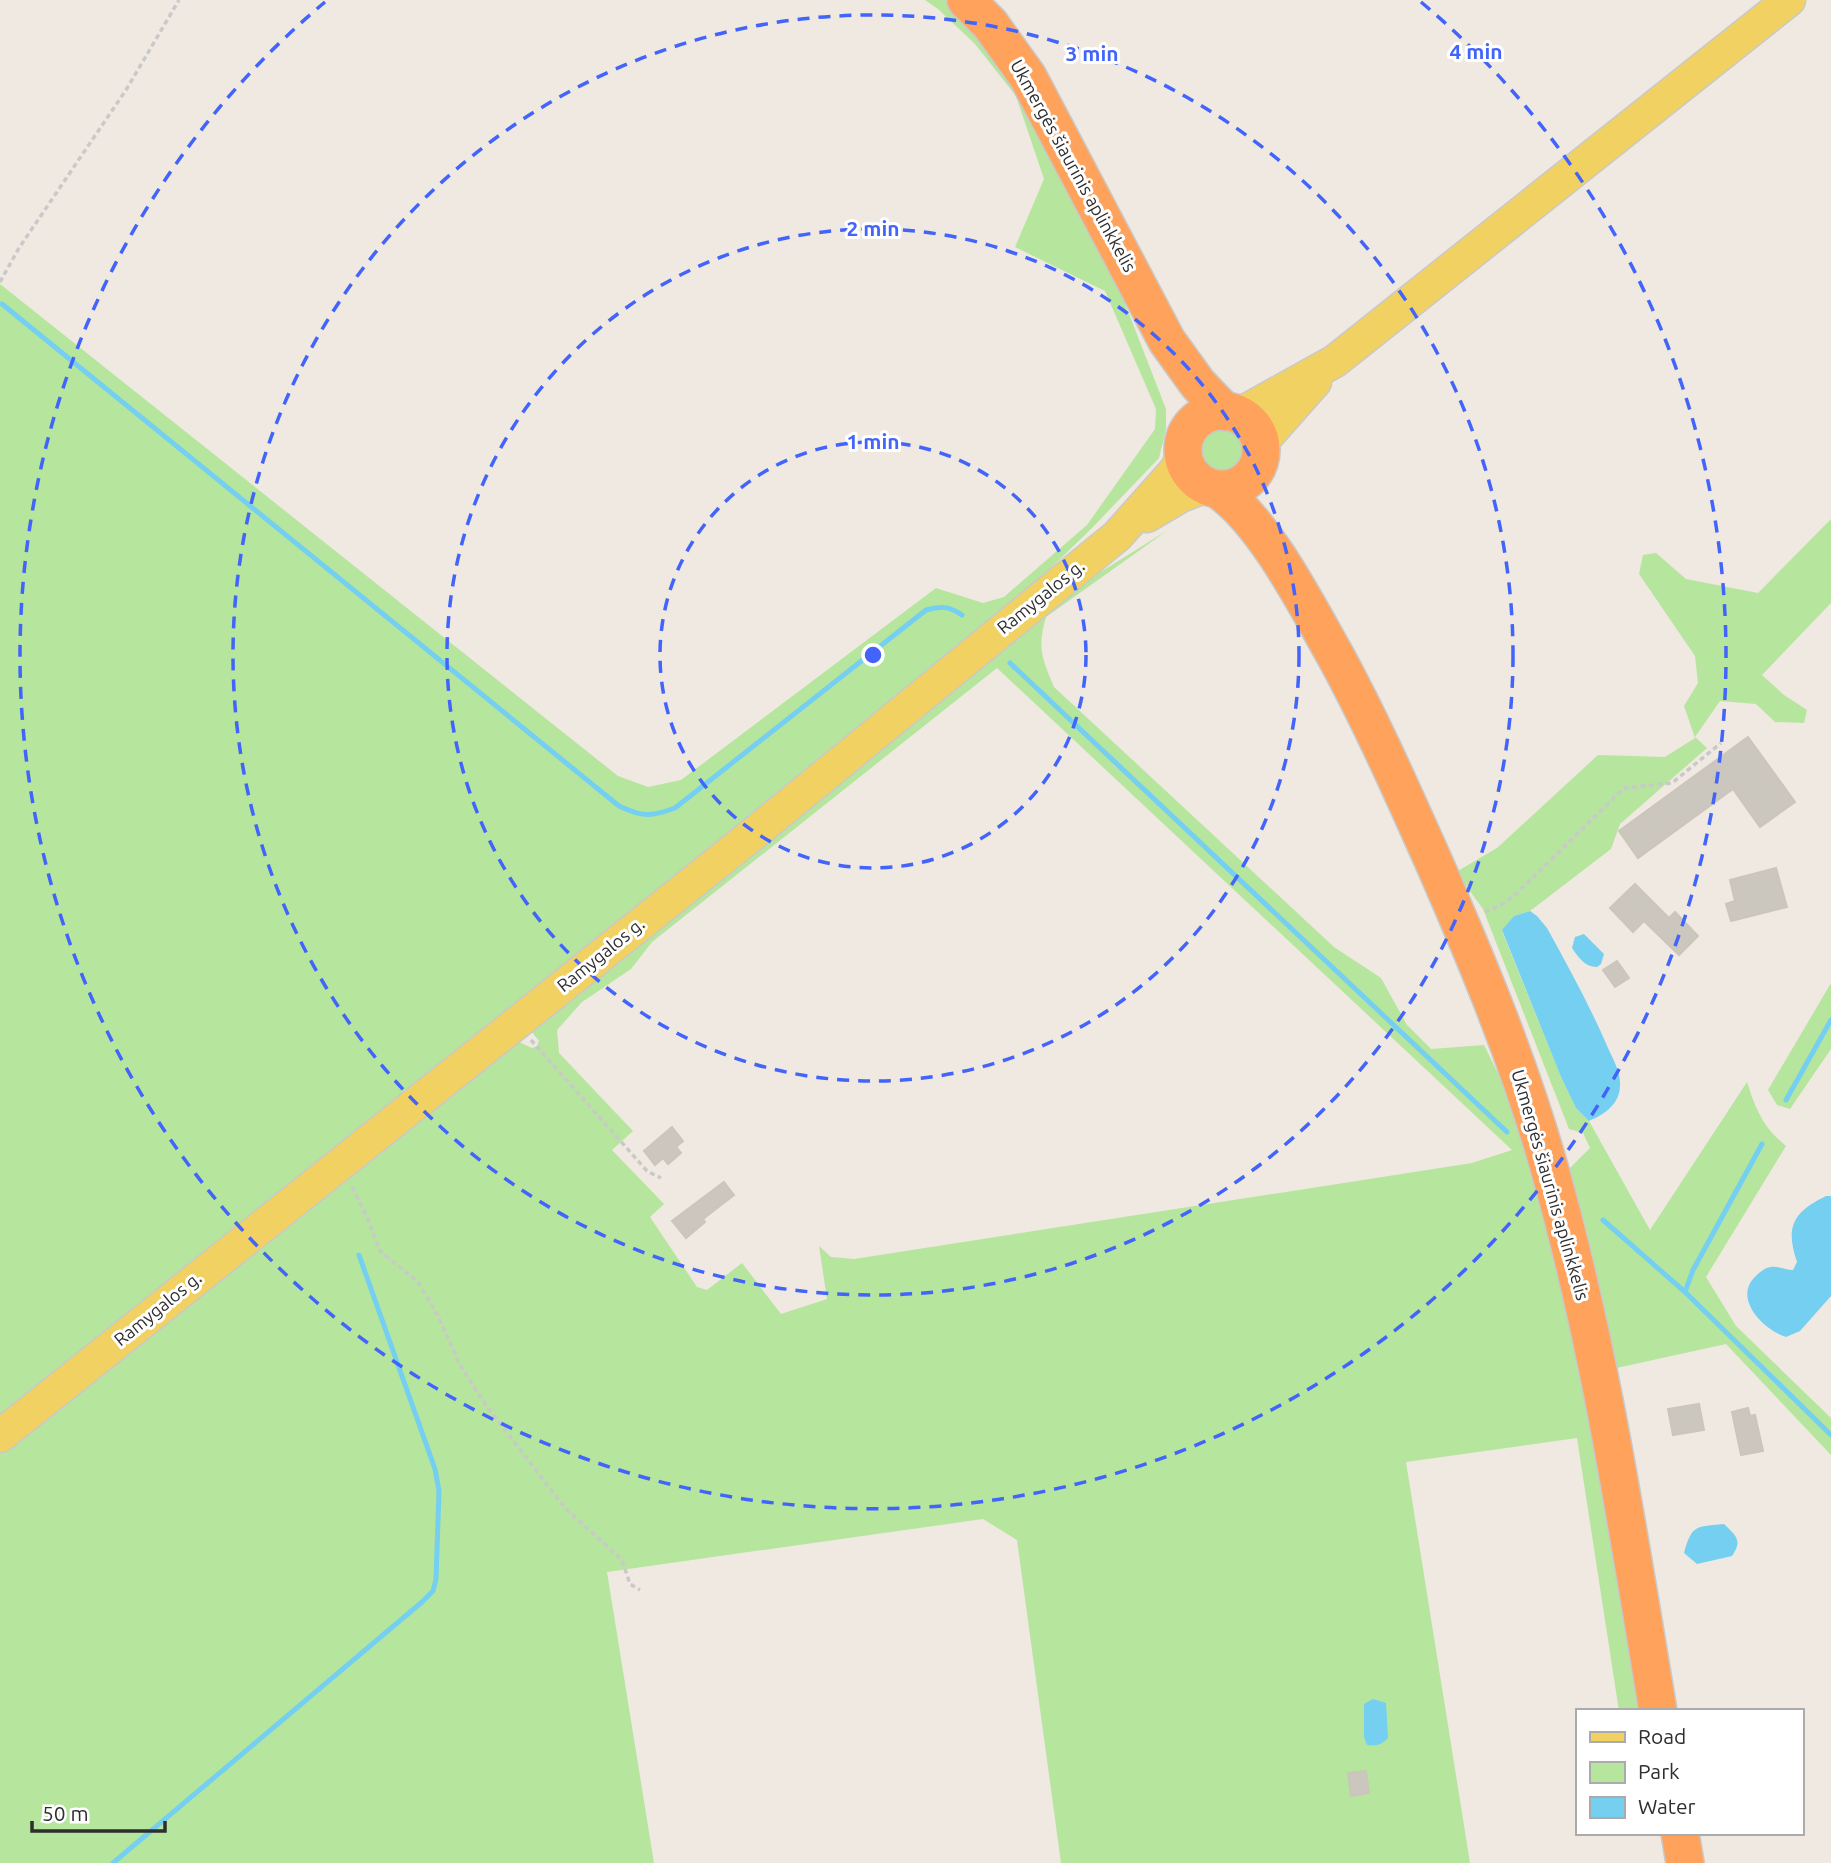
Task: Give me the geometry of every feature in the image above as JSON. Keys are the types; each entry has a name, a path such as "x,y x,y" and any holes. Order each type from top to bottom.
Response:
{"highway":[{"name":"Ukmergės šiaurinis aplinkkelis","path":"966,0 990,24 1028,77 1167,341 1198,384 1231,413"},
{"name":"Ukmergės šiaurinis aplinkkelis","path":"1167,341 1182,391 1187,442"},
{"path":"1231,413 1253,426 1257,458 1244,483 1231,488 1212,487 1191,473 1187,442 1205,416 1231,413"},
{"name":"Ukmergės šiaurinis aplinkkelis","path":"1257,458 1291,578"},
{"name":"Ukmergės šiaurinis aplinkkelis","path":"1212,487 1239,506 1291,578 1387,754 1460,922 1521,1076 1565,1228 1599,1373 1658,1709"},
{"path":"1680,1835 1685,1863"}],"main road":[{"path":"1231,413 1335,361 1789,0"},
{"path":"1257,458 1335,361"},
{"name":"Ramygalos g.","path":"0,1436 758,830 1116,536 1175,471 1187,442"},
{"path":"1116,536 1181,496 1212,487"}],"path":[{"path":"0,282 19,248 126,90 179,0"},
{"path":"1460,922 1501,905 1513,897 1625,788 1672,783 1721,743"},
{"path":"515,1024 547,1056 647,1171 661,1178"},
{"path":"340,1163 368,1219 380,1251 418,1282 437,1314 460,1365 485,1404 565,1508 622,1560 630,1584 640,1590"}],"green space":[{"path":"925,0 950,0 1001,57 1127,290 1124,301 1166,409 1166,429 1159,458 1024,594 305,1177 0,1419 0,284 618,776 648,787 681,780 936,588 983,603 1004,597 1087,525 1155,429 1156,409 1105,291 1015,247 1044,179 1016,96 975,44"},
{"path":"1223,424 1233,426 1241,432 1247,440 1247,460 1241,468 1233,474 1223,476 1213,474 1205,468 1199,460 1197,450 1199,440 1205,432 1213,426"},
{"path":"1831,519 1831,603 1762,675 1784,695 1807,710 1804,723 1775,722 1756,704 1720,701 1695,737 1707,748 1620,824 1611,849 1530,911 1514,916 1502,931 1576,1108 1589,1121 1650,1230 1747,1082 1761,1117 1771,1132 1786,1146 1706,1277 1736,1326 1831,1418 1831,1455 1726,1344 1612,1369 1566,1172 1590,1148 1583,1133 1569,1129 1483,909 1456,872 1497,848 1598,755 1665,757 1695,738 1684,706 1698,683 1695,656 1639,574 1643,555 1656,553 1686,579 1758,593"},
{"path":"1168,530 1046,617 1041,645 1046,668 1054,687 1334,947 1381,978 1407,1025 1431,1049 1484,1045 1514,1106 1523,1135 1580,1360 1645,1709 1619,1709 1577,1438 1406,1462 1470,1863 1061,1863 1017,1540 983,1519 607,1572 654,1863 0,1863 0,1450 517,1041 532,1048 537,1046 539,1041 531,1031 1054,601","holes":["997,668 1512,1150 1472,1163 854,1259 831,1257 819,1246 827,1299 781,1314 742,1263 707,1290 697,1287 650,1217 664,1204 612,1150 633,1131 559,1053 557,1030 582,1002 631,969 652,942"]},
{"path":"1831,983 1831,1049 1790,1109 1777,1105 1768,1090"}],"water":[{"path":"1530,911 1547,928 1594,1017 1619,1074 1620,1090 1615,1102 1607,1111 1589,1121 1576,1108 1561,1077 1502,930 1514,916"},
{"path":"1584,934 1604,954 1597,967 1586,964 1572,948 1575,937"},
{"path":"1826,1196 1831,1196 1831,1296 1800,1331 1786,1337 1760,1320 1753,1312 1747,1293 1758,1274 1767,1268 1793,1270 1797,1262 1792,1239 1795,1222 1806,1208"},
{"path":"1724,1524 1737,1538 1737,1546 1732,1556 1697,1564 1684,1553 1696,1529"},
{"path":"1373,1699 1386,1703 1388,1738 1379,1744 1367,1745 1364,1737 1364,1704"}],"building":[{"path":"1748,737 1795,802 1760,827 1733,789 1638,858 1619,831"},
{"path":"1776,868 1787,907 1731,921 1726,904 1735,901 1730,880"},
{"path":"1635,884 1669,918 1675,912 1698,936 1679,955 1644,921 1633,932 1610,908"},
{"path":"1617,961 1629,978 1615,987 1603,970"},
{"path":"672,1127 683,1141 676,1147 681,1153 668,1164 663,1158 655,1165 644,1151"},
{"path":"724,1182 734,1195 703,1219 705,1222 686,1238 672,1221"},
{"path":"1699,1404 1704,1430 1673,1435 1668,1409"},
{"path":"1748,1408 1750,1416 1755,1415 1763,1451 1741,1455 1732,1412"},
{"path":"1366,1771 1369,1793 1351,1796 1348,1773"}],"waterway":[{"path":"2,304 619,806 634,812 653,814 675,808 926,610 945,608 962,615"},
{"path":"1010,663 1507,1132"},
{"path":"1786,1100 1831,1020"},
{"path":"1685,1292 1693,1270 1762,1144"},
{"path":"1603,1220 1685,1292 1831,1435"},
{"path":"113,1863 433,1591 436,1579 439,1491 435,1469 359,1255"}]}
